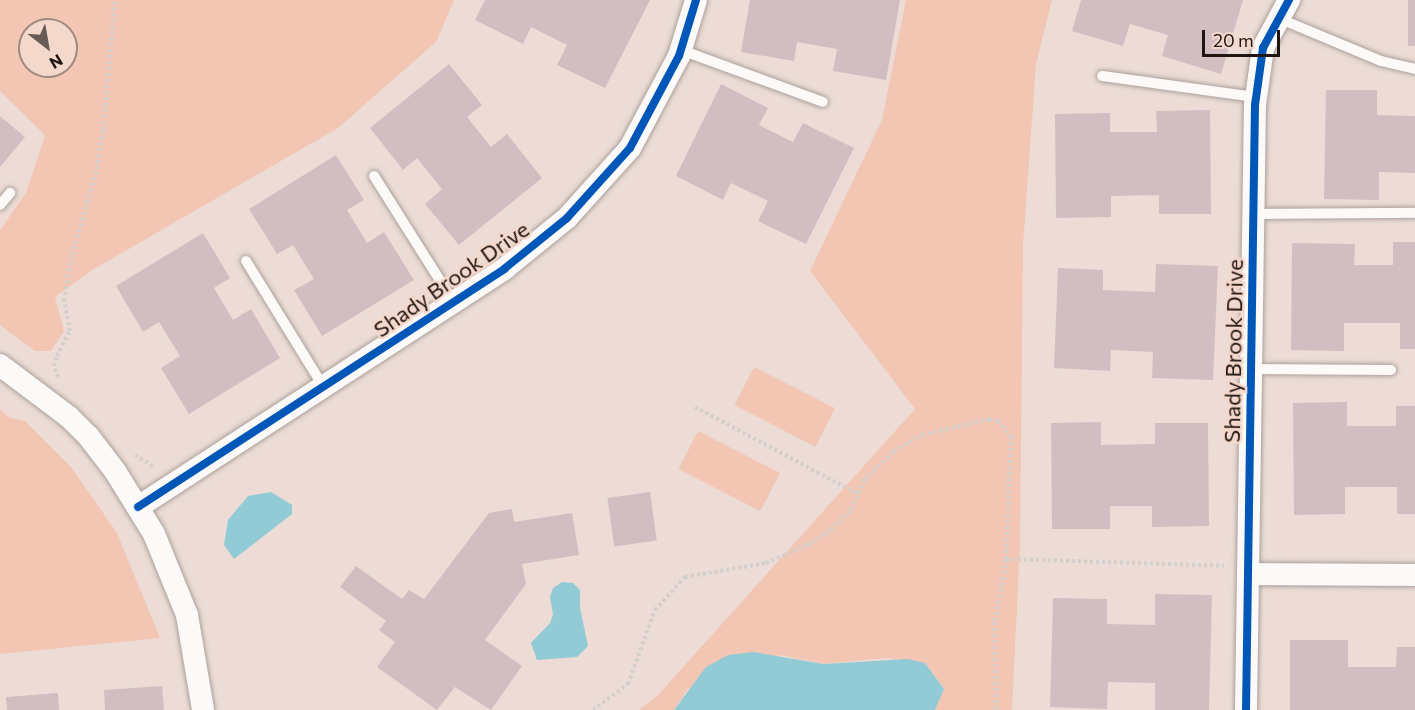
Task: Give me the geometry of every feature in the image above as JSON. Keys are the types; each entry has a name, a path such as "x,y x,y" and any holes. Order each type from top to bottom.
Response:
{"street":[{"name":"Shady Brook Drive","path":"138,507 504,269 567,218 630,148 681,50 696,0"},
{"name":"Shady Brook Drive","path":"1246,710 1238,570 1251,369 1256,97 1263,48 1283,9"},
{"path":"0,364 76,424 115,471 154,534 183,604 203,710"},
{"path":"1238,570 1415,575"}],"lane":[{"path":"1283,9 1381,61 1415,69"},
{"path":"681,50 823,102"},
{"path":"1102,76 1256,97"},
{"path":"374,176 453,302"},
{"path":"0,205 10,193"},
{"path":"1253,214 1415,213"},
{"path":"246,261 323,386"},
{"path":"1251,369 1391,370"}],"path":[{"path":"66,383 54,366 69,331 64,301 72,255 97,170 112,63 114,0"},
{"path":"695,407 858,494"},
{"path":"593,710 628,684 650,620 685,577 766,563 789,554 838,524 851,510 858,494 882,461 922,435 975,420 998,421 1011,436 1006,559 994,622 996,710"},
{"path":"130,449 154,468"},
{"path":"1006,559 1238,570"}],"shaded area":[{"path":"0,0 454,0 436,42 338,128 94,269 55,297 64,331 51,351 35,351 0,325 0,230 26,193 45,135 0,91"},
{"path":"906,0 1052,0 1036,64 1023,245 1020,544 1012,710 935,710 944,689 925,663 887,658 823,664 780,655 688,689 674,710 639,710 658,695 915,409 810,271 882,120"},
{"path":"754,367 835,408 816,447 734,405"},
{"path":"0,409 10,418 25,421 71,467 117,533 160,638 0,654"},
{"path":"698,431 780,473 760,511 678,469"}],"water":[{"path":"271,492 292,505 292,514 234,559 224,545 228,520 248,496"},
{"path":"562,582 573,583 580,590 580,608 588,646 577,657 537,660 531,643 550,623 553,614 550,597 553,588"},
{"path":"754,652 823,664 908,659 925,663 944,689 935,710 674,710 706,667 728,655"}],"building":[{"path":"485,0 650,0 605,88 557,65 567,45 531,27 523,44 475,20"},
{"path":"750,0 900,0 886,80 833,71 837,49 797,42 794,61 741,52"},
{"path":"1081,0 1243,0 1221,74 1162,56 1168,35 1130,24 1123,46 1072,31"},
{"path":"1408,0 1415,0 1415,46 1408,46"},
{"path":"449,64 482,105 467,117 491,147 507,134 542,178 459,245 425,204 442,189 417,158 403,170 370,128"},
{"path":"721,84 768,108 759,125 793,142 803,123 854,148 806,244 758,221 768,201 731,183 723,200 676,176"},
{"path":"1326,90 1377,90 1377,115 1415,116 1415,173 1379,172 1379,200 1324,199"},
{"path":"1210,110 1211,214 1159,214 1159,195 1111,196 1111,217 1056,218 1055,114 1110,113 1110,132 1157,132 1156,111"},
{"path":"0,116 25,137 0,167"},
{"path":"336,155 364,200 347,210 367,243 384,232 414,280 322,336 294,290 314,279 293,245 277,254 249,209"},
{"path":"203,233 230,278 214,288 233,320 251,309 280,358 189,414 161,368 180,356 159,322 143,332 116,286"},
{"path":"1393,242 1415,242 1415,349 1400,349 1400,323 1344,323 1344,351 1291,350 1292,243 1355,244 1354,265 1393,265"},
{"path":"1156,264 1218,266 1213,380 1152,378 1153,352 1111,350 1110,371 1054,368 1058,268 1103,270 1103,290 1155,292"},
{"path":"1347,402 1347,426 1396,426 1396,406 1415,406 1415,514 1397,514 1397,487 1345,487 1345,514 1294,515 1293,403"},
{"path":"1101,422 1101,445 1155,444 1155,423 1208,423 1209,526 1152,527 1152,506 1110,506 1110,529 1052,529 1051,423"},
{"path":"650,492 657,541 614,547 607,498"},
{"path":"512,509 514,522 572,513 579,555 522,564 526,584 485,640 522,666 491,710 455,687 437,710 377,667 395,642 379,630 386,621 340,587 356,566 402,599 409,590 424,599 489,513"},
{"path":"1155,594 1212,595 1209,710 1155,710 1155,683 1108,682 1107,709 1050,707 1053,598 1107,599 1107,624 1155,625"},
{"path":"1290,640 1348,640 1348,667 1396,667 1397,647 1415,647 1415,710 1290,710"},
{"path":"162,686 164,710 105,710 104,690"},
{"path":"58,693 59,710 7,710 6,697"}],"cycle path":[{"path":"138,507 504,269 567,218 630,148 679,56 696,0"},
{"path":"1246,710 1255,105 1263,48 1289,0"}]}
